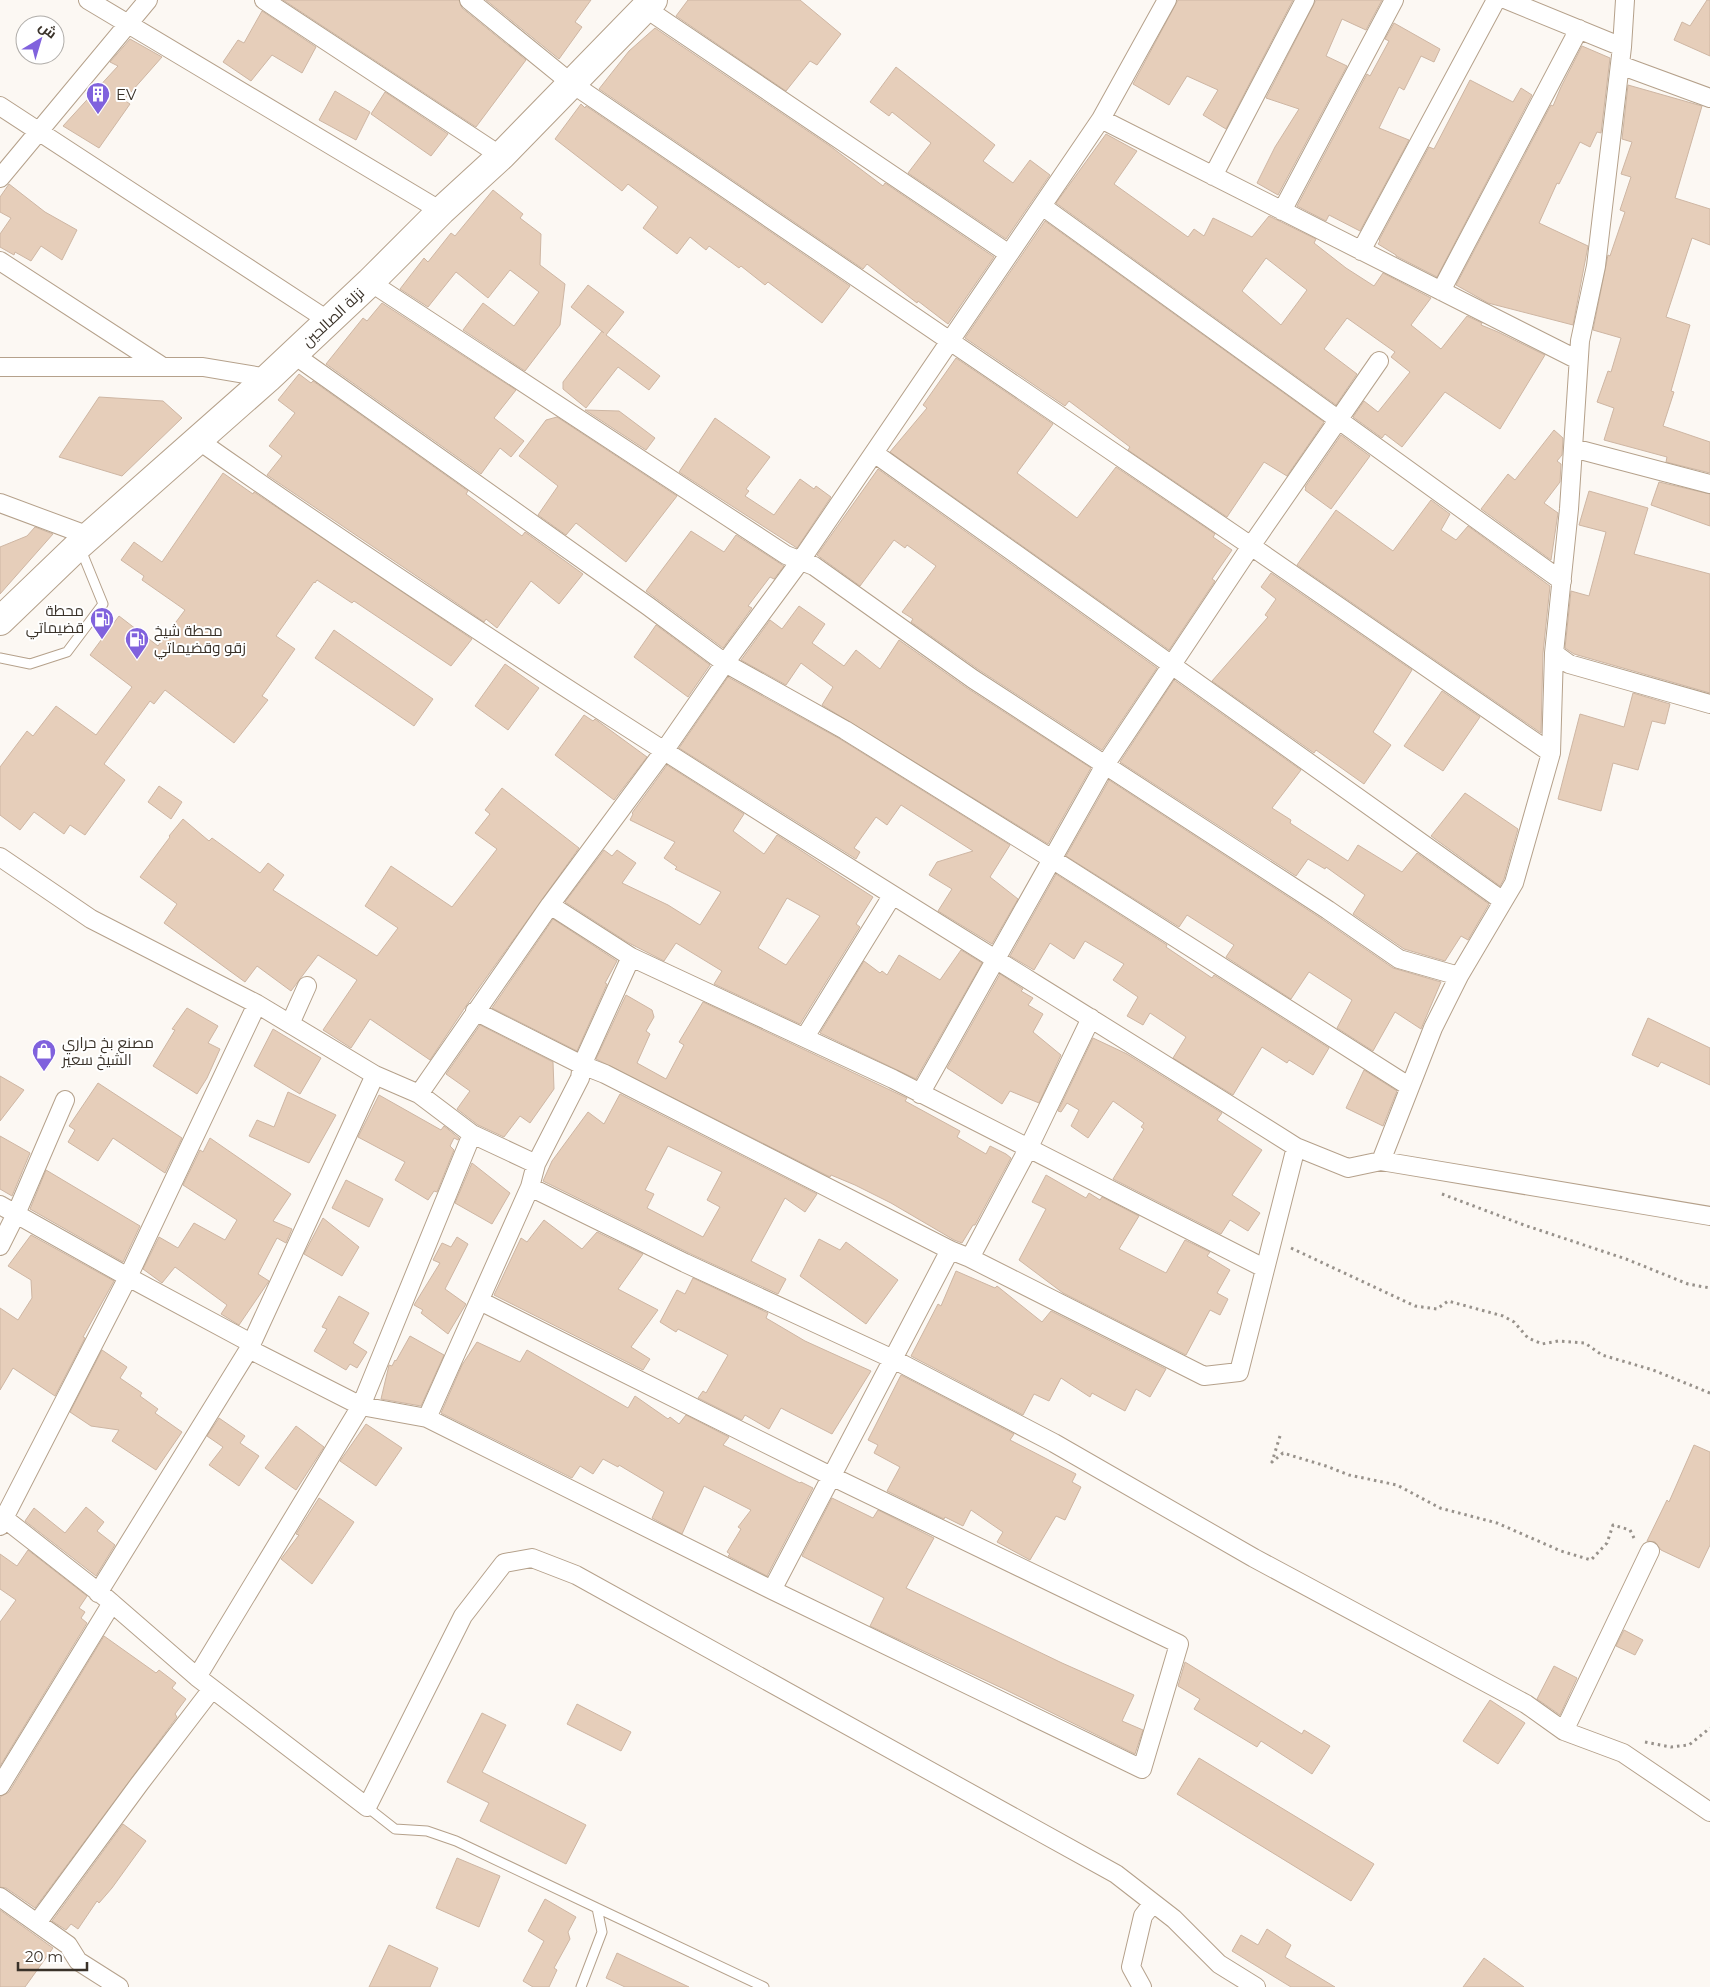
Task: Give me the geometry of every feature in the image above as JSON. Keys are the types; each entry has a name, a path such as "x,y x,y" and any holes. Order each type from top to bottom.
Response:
{"main road":[{"name":"نزلة الصالحين","path":"0,621 84,540 329,322 501,156 649,4"}],"street":[{"path":"88,0 442,211"},
{"path":"0,178 130,24 148,0"},
{"path":"264,0 501,156"},
{"path":"469,0 571,83 1251,546 1551,753"},
{"path":"419,1094 475,1011 550,906 801,560 1101,120 1167,0"},
{"path":"1213,176 1306,0"},
{"path":"1282,211 1394,0"},
{"path":"1361,250 1496,0"},
{"path":"1507,0 1622,47"},
{"path":"1380,1161 1433,1028 1459,976 1514,882 1551,753 1554,653 1573,448 1578,360 1580,340 1596,266 1622,47 1625,0"},
{"path":"649,4 1009,254"},
{"path":"1441,291 1579,29"},
{"path":"1620,65 1710,98"},
{"path":"0,106 329,322"},
{"path":"1101,120 1578,360"},
{"path":"1042,206 1562,581"},
{"path":"0,261 160,365"},
{"path":"370,282 786,555 814,566 973,679 1328,910 1399,959 1459,976"},
{"path":"293,354 648,606 725,663 845,730 1052,859 1410,1087"},
{"path":"920,1094 1105,765 1251,546 1379,361"},
{"path":"0,366 160,365 203,367 268,378"},
{"path":"198,440 292,506 664,751 892,896 1092,1018 1296,1147 1348,1168 1380,1161 1710,1216"},
{"path":"1573,448 1710,484"},
{"path":"874,453 1503,901"},
{"path":"0,503 84,540"},
{"path":"1554,653 1569,664 1710,704"},
{"path":"0,857 91,919 258,1004 374,1075 419,1094 472,1134 536,1164"},
{"path":"805,1037 892,896"},
{"path":"550,906 631,957 893,1079 1264,1268"},
{"path":"427,1418 530,1187 536,1164 580,1078 582,1065 631,957"},
{"path":"290,1024 307,986"},
{"path":"258,1004 128,1277 1,1520 105,1598 212,1689 367,1807 463,1616 504,1563 532,1558 576,1575 1116,1874 1174,1919 1219,1964 1256,1987"},
{"path":"475,1011 582,1065 605,1074 950,1250 970,1258 1204,1376 1239,1372 1296,1147"},
{"path":"970,1258 1029,1147 1092,1018"},
{"path":"0,1786 105,1598 250,1346 374,1075"},
{"path":"0,1246 16,1214 65,1100"},
{"path":"197,1677 361,1406 472,1134"},
{"path":"530,1187 685,1263 893,1359 1054,1443 1232,1546 1526,1704 1564,1731 1624,1753 1710,1812"},
{"path":"0,1205 250,1346 361,1406 427,1418 772,1590 1142,1769 1179,1644 831,1476 480,1302"},
{"path":"772,1590 950,1250"},
{"path":"1564,1731 1650,1551"},
{"path":"38,1924 79,1865 212,1689"},
{"path":"0,1897 68,1946 78,1961 119,1987"},
{"path":"1142,1987 1131,1967 1143,1916 1153,1903"}],"lane":[{"path":"0,658 30,664 66,652 103,604 84,540"},
{"path":"367,1807 395,1829 427,1831 456,1841 764,1987"},
{"path":"581,1987 602,1932 597,1908"}],"path":[{"path":"1438,1192 1524,1225 1626,1259 1688,1284 1710,1288"},
{"path":"1272,1239 1415,1306 1437,1309 1448,1301 1503,1316 1514,1322 1528,1338 1542,1344 1558,1341 1585,1343 1602,1355 1653,1370 1710,1393"},
{"path":"1280,1436 1272,1462 1284,1453 1349,1475 1397,1485 1440,1508 1497,1523 1562,1551 1591,1560 1607,1543 1613,1525 1630,1530 1637,1543 1650,1551"},
{"path":"1624,1753 1640,1741 1671,1747 1689,1745 1710,1728"}],"building":[{"path":"283,0 459,0 462,8 526,60 476,127"},
{"path":"486,0 591,0 575,22 582,27 559,59"},
{"path":"688,0 800,0 841,34 817,65 810,61 786,91 676,16"},
{"path":"1178,0 1293,0 1226,129 1203,115 1218,90 1187,76 1169,105 1133,84"},
{"path":"1316,0 1382,0 1366,30 1342,19 1326,56 1347,66 1278,195 1257,183 1275,147 1299,109 1266,98"},
{"path":"1707,0 1710,0 1710,56 1674,40 1682,22 1690,26"},
{"path":"262,11 316,47 302,73 272,55 251,81 223,62 238,40 244,43"},
{"path":"1394,23 1440,49 1434,62 1421,56 1404,90 1399,87 1379,128 1409,140 1360,231 1329,215 1326,221 1297,206 1367,74 1370,76 1389,41 1385,39"},
{"path":"655,28 830,146 883,186 885,183 994,257 948,324 918,301 917,303 867,264 863,269 599,89 629,51"},
{"path":"130,39 162,57 124,100 130,104 99,148 63,126 118,66 110,62"},
{"path":"1582,46 1610,58 1601,133 1597,132 1590,147 1580,142 1559,184 1557,183 1539,223 1588,246 1573,325 1488,303 1456,285 1551,105 1553,106"},
{"path":"896,67 995,145 983,161 1013,183 1030,160 1050,175 1006,239 908,173 931,143 892,112 889,116 870,102"},
{"path":"1470,80 1513,102 1521,88 1532,95 1437,277 1396,256 1378,244 1429,147 1434,149"},
{"path":"1628,85 1702,106 1675,198 1710,209 1710,245 1692,238 1666,317 1690,325 1671,391 1674,392 1663,426 1710,442 1710,473 1666,462 1667,457 1604,440 1614,408 1597,402 1608,371 1611,372 1621,338 1593,330 1608,255 1610,256 1625,212 1620,210 1631,177 1621,174 1632,142 1622,139"},
{"path":"335,91 370,112 356,140 319,120"},
{"path":"385,92 448,134 431,156 371,114"},
{"path":"581,104 850,286 822,323 768,282 765,285 741,266 739,268 709,246 706,250 690,237 677,254 643,228 658,207 628,184 622,191 555,139"},
{"path":"1106,134 1137,151 1114,184 1188,237 1194,229 1204,236 1213,218 1252,237 1269,216 1316,239 1314,243 1346,268 1374,286 1383,273 1431,298 1411,325 1441,349 1467,316 1482,323 1481,325 1545,355 1500,429 1445,392 1402,447 1385,434 1382,438 1353,417 1364,401 1378,412 1410,372 1391,357 1395,352 1347,318 1324,349 1357,374 1336,405 1056,203","holes":["1266,258 1307,290 1281,325 1242,291"]},
{"path":"9,184 45,212 77,230 62,260 41,246 31,261 15,252 14,255 0,247 0,234 11,218 0,212 0,197"},
{"path":"493,190 523,214 520,218 541,234 540,265 565,284 560,325 525,371 463,330 483,303 514,326 539,292 510,270 488,298 456,272 428,307 400,289 424,258 428,262 451,233 455,236"},
{"path":"1045,221 1324,422 1287,476 1264,462 1227,517 1128,450 1130,447 1069,401 1065,406 965,338"},
{"path":"588,285 624,312 606,335 660,376 649,390 618,367 586,408 563,389 563,382 602,331 571,307"},
{"path":"382,303 516,390 494,418 524,441 511,457 500,448 481,474 326,364 363,318 367,321"},
{"path":"956,358 1053,424 1017,473 1077,518 1116,467 1215,534 1213,537 1232,550 1212,579 1215,581 1169,650 890,452 927,408 923,405"},
{"path":"299,374 311,383 313,381 468,491 466,494 522,536 525,532 583,574 559,604 531,581 497,628 486,619 484,622 267,475 282,456 269,446 295,413 278,400"},
{"path":"99,397 163,401 182,418 122,476 59,457"},
{"path":"585,410 619,411 655,438 646,450"},
{"path":"557,417 677,496 626,562 576,523 566,535 538,515 558,486 519,456 546,420"},
{"path":"715,418 770,457 746,489 749,491 745,496 774,515 800,479 814,489 816,486 831,497 797,548 679,472"},
{"path":"1554,430 1563,438 1562,455 1557,461 1561,464 1560,482 1544,503 1558,513 1551,560 1481,509 1508,474 1515,480"},
{"path":"1341,435 1370,456 1331,509 1305,490 1305,487"},
{"path":"878,469 1157,668 1102,750 979,670 911,622 913,619 902,612 936,566 907,545 905,548 894,540 860,586 817,555"},
{"path":"223,473 472,639 451,666 354,601 352,603 317,580 276,636 295,649 262,696 268,700 234,743 165,690 154,704 150,701 104,764 125,780 85,835 70,825 64,834 34,812 20,830 0,815 0,767 27,731 33,736 56,706 96,735 132,687 90,655 119,616 158,646 185,610 142,580 144,576 121,560 134,542 162,562"},
{"path":"1659,482 1710,494 1710,526 1651,505"},
{"path":"1589,491 1648,508 1634,554 1710,574 1710,693 1574,654 1565,648 1571,591 1589,596 1606,532 1579,525"},
{"path":"1431,500 1450,514 1441,530 1456,540 1468,526 1550,586 1543,653 1541,733 1297,565 1336,510 1393,551"},
{"path":"35,527 53,534 0,594 0,547 27,536"},
{"path":"691,531 724,552 736,535 784,566 774,579 770,577 748,606 752,608 723,648 646,591"},
{"path":"1271,573 1412,670 1373,732 1391,745 1364,784 1316,750 1314,753 1212,681 1268,617 1265,615 1276,599 1261,587"},
{"path":"799,606 825,624 812,643 844,666 856,650 880,669 899,640 967,688 1091,768 1048,844 822,705 833,687 801,663 786,685 741,660 770,620 782,629"},
{"path":"656,625 710,665 688,697 634,657"},
{"path":"334,630 433,699 414,726 315,658"},
{"path":"505,664 539,688 508,730 475,706"},
{"path":"728,677 840,739 1010,845 990,877 1018,899 992,944 938,911 952,889 929,875 937,862 973,851 901,805 887,825 876,817 854,848 860,852 856,859 679,748"},
{"path":"1174,680 1301,770 1272,808 1291,820 1290,823 1348,861 1358,845 1402,872 1417,853 1489,904 1468,940 1461,936 1445,961 1404,949 1353,914 1365,895 1326,867 1325,869 1308,859 1296,876 1120,762"},
{"path":"1442,691 1480,717 1443,771 1404,746"},
{"path":"1633,693 1670,704 1665,724 1652,721 1638,770 1613,763 1601,811 1558,799 1580,714 1624,727"},
{"path":"584,715 593,721 595,719 647,757 614,800 555,755"},
{"path":"667,765 744,814 733,831 764,854 777,835 873,897 856,924 860,927 800,1024 714,984 722,971 676,943 664,961 627,942 565,902 604,850 612,856 617,850 636,863 622,883 668,905 700,925 721,892 675,869 677,867 664,858 675,842 630,820 632,813","holes":["787,898 820,916 786,965 758,948"]},
{"path":"1109,780 1322,919 1393,968 1441,982 1421,1029 1395,1012 1373,1051 1337,1028 1352,1000 1309,972 1291,999 1226,957 1234,945 1187,915 1179,927 1066,856"},
{"path":"159,786 182,802 171,819 148,802"},
{"path":"502,788 579,848 466,1006 430,1060 370,1019 351,1048 323,1030 357,980 318,955 291,991 257,966 245,982 164,923 177,904 140,877 183,819 209,841 212,838 260,873 268,863 284,875 273,890 377,956 398,928 365,906 391,866 452,907 497,849 475,833 490,814 485,810"},
{"path":"1465,793 1518,829 1504,879 1500,886 1431,836"},
{"path":"1056,874 1167,945 1166,947 1212,978 1214,975 1329,1048 1313,1075 1289,1060 1287,1063 1262,1047 1233,1095 1173,1058 1186,1037 1150,1013 1143,1025 1127,1016 1138,997 1113,980 1124,964 1085,941 1074,959 1050,943 1034,970 1010,956"},
{"path":"553,919 617,961 605,983 607,984 577,1051 492,1008"},
{"path":"961,950 982,963 916,1079 820,1033 864,961 880,973 882,971 887,975 899,955 940,980"},
{"path":"1000,974 1033,998 1028,1005 1043,1014 1033,1032 1061,1055 1039,1103 1010,1091 1002,1104 947,1068"},
{"path":"626,995 652,1010 654,1017 646,1031 650,1034 637,1063 666,1079 684,1045 679,1042 703,1002 907,1098 905,1101 960,1131 957,1137 986,1154 990,1146 1011,1158 975,1225 973,1225 962,1243 954,1240 891,1203 855,1185 831,1175 830,1177 596,1059"},
{"path":"187,1008 218,1026 208,1043 220,1049 207,1078 197,1094 153,1066 175,1030 172,1029"},
{"path":"1648,1018 1710,1048 1710,1085 1661,1062 1658,1067 1632,1055"},
{"path":"480,1025 553,1062 554,1089 530,1123 520,1116 504,1137 478,1125 457,1109 470,1091 446,1074"},
{"path":"273,1029 321,1058 300,1094 254,1066"},
{"path":"1093,1038 1127,1054 1222,1113 1217,1120 1262,1150 1232,1195 1260,1213 1248,1231 1230,1220 1221,1234 1113,1179 1144,1129 1141,1127 1144,1123 1113,1101 1088,1138 1071,1126 1079,1110 1067,1103 1061,1112 1058,1111"},
{"path":"1364,1070 1397,1091 1383,1126 1346,1108"},
{"path":"0,1076 24,1090 0,1121"},
{"path":"98,1083 182,1138 165,1173 113,1138 98,1161 68,1142 75,1130 69,1126"},
{"path":"288,1092 336,1115 309,1163 249,1136 257,1120 274,1127"},
{"path":"620,1094 817,1194 805,1212 785,1198 751,1261 786,1279 778,1294 693,1255 543,1181 552,1161 588,1112 604,1124","holes":["668,1146 722,1172 707,1200 720,1207 703,1237 647,1208 654,1194 645,1190"]},
{"path":"379,1095 441,1130 444,1126 459,1138 458,1140 454,1138 450,1146 454,1150 437,1192 434,1191 428,1200 395,1180 405,1162 358,1137"},
{"path":"0,1136 30,1153 12,1196 0,1189"},
{"path":"210,1138 291,1194 273,1221 292,1229 286,1243 277,1238 258,1274 269,1281 239,1325 221,1314 227,1305 175,1267 162,1283 143,1269 159,1237 178,1248 194,1223 225,1240 237,1220 183,1185 200,1150 203,1152"},
{"path":"472,1163 510,1193 492,1224 455,1203"},
{"path":"46,1170 140,1226 123,1262 30,1209"},
{"path":"1046,1175 1086,1198 1089,1193 1100,1200 1102,1197 1139,1216 1119,1249 1166,1273 1185,1240 1210,1252 1207,1256 1230,1270 1217,1293 1228,1299 1220,1315 1210,1310 1186,1355 1063,1293 1019,1260 1046,1209 1032,1202"},
{"path":"346,1180 383,1199 369,1227 332,1208"},
{"path":"323,1218 359,1247 342,1276 304,1254"},
{"path":"544,1220 582,1249 597,1232 643,1254 618,1289 658,1310 631,1347 650,1359 643,1370 494,1295 521,1238 527,1242"},
{"path":"31,1235 114,1281 83,1337 85,1338 55,1396 13,1368 0,1390 0,1308 18,1320 32,1298 31,1280 8,1266"},
{"path":"457,1237 468,1244 445,1289 466,1304 448,1334 421,1313 423,1310 414,1305 440,1263 433,1260 442,1243 451,1247"},
{"path":"819,1239 840,1250 846,1242 898,1280 866,1324 800,1276"},
{"path":"956,1271 995,1288 997,1286 1042,1322 1051,1311 1166,1369 1150,1397 1136,1389 1125,1411 1092,1393 1090,1397 1061,1378 1049,1401 1034,1394 1023,1415 911,1356 938,1304 941,1306"},
{"path":"693,1278 768,1313 766,1318 805,1341 871,1371 832,1434 781,1408 769,1429 745,1415 742,1420 698,1398 703,1391 706,1393 728,1355 678,1329 676,1332 660,1322 677,1290 685,1294"},
{"path":"339,1296 369,1313 353,1343 367,1352 357,1368 350,1364 346,1370 314,1351 327,1329 322,1327"},
{"path":"410,1336 444,1355 421,1406 381,1399 389,1365 392,1366 396,1361"},
{"path":"477,1342 520,1362 527,1350 628,1408 635,1396 668,1419 670,1417 679,1424 686,1415 729,1437 723,1445 813,1488 767,1576 728,1556 730,1554 727,1552 741,1529 738,1527 751,1510 704,1486 682,1534 652,1518 664,1492 619,1465 618,1467 603,1459 593,1474 580,1466 572,1478 441,1413 462,1365"},
{"path":"102,1350 127,1367 120,1378 142,1393 140,1396 158,1409 155,1413 182,1432 156,1470 112,1441 119,1430 91,1426 70,1412"},
{"path":"901,1375 1014,1434 1010,1440 1076,1474 1072,1482 1081,1487 1065,1520 1056,1516 1030,1560 997,1542 1003,1532 971,1510 963,1526 945,1517 944,1519 887,1491 900,1467 874,1453 878,1445 868,1440"},
{"path":"219,1418 245,1436 240,1443 259,1456 239,1486 209,1465 223,1447 207,1436"},
{"path":"366,1424 402,1448 376,1486 340,1461"},
{"path":"296,1426 324,1447 296,1490 265,1468"},
{"path":"1694,1445 1710,1452 1710,1545 1699,1568 1661,1550 1655,1542 1647,1541 1667,1500 1669,1502"},
{"path":"319,1498 354,1522 312,1584 281,1559 299,1535 296,1534"},
{"path":"832,1498 873,1518 878,1510 934,1538 906,1588 1062,1663 1134,1695 1122,1721 1143,1730 1135,1754 1006,1690 870,1626 884,1598 802,1556"},
{"path":"86,1507 104,1522 97,1531 115,1545 96,1576 25,1521 34,1508 65,1533"},
{"path":"28,1550 87,1596 79,1608 85,1612 81,1618 87,1623 0,1766 0,1622 16,1600 0,1589 0,1554 17,1566"},
{"path":"1624,1630 1643,1640 1635,1655 1616,1646"},
{"path":"104,1636 156,1673 159,1670 176,1683 172,1688 186,1699 175,1714 177,1717 35,1908 6,1888 0,1887 0,1797 9,1792"},
{"path":"1185,1662 1302,1734 1304,1730 1330,1746 1312,1774 1261,1741 1257,1747 1194,1709 1200,1699 1178,1686"},
{"path":"1554,1666 1577,1678 1560,1715 1537,1699"},
{"path":"1490,1700 1525,1723 1498,1764 1463,1741"},
{"path":"577,1704 631,1732 621,1751 567,1724"},
{"path":"482,1713 506,1725 482,1772 586,1825 566,1864 480,1821 489,1803 447,1782"},
{"path":"1199,1758 1374,1864 1351,1901 1177,1794"},
{"path":"123,1824 146,1841 112,1888 99,1903 97,1901 78,1929 71,1924 66,1930 52,1921"},
{"path":"457,1858 500,1876 479,1927 436,1908"},
{"path":"545,1899 576,1917 568,1932 570,1939 554,1968 557,1970 549,1987 533,1987 523,1981 544,1941 528,1931"},
{"path":"0,1910 53,1948 25,1987 0,1987"},
{"path":"1267,1929 1291,1945 1285,1957 1335,1987 1291,1987 1232,1951 1241,1935 1258,1945"},
{"path":"389,1945 438,1968 430,1987 369,1987"},
{"path":"617,1953 689,1987 625,1987 606,1978"},
{"path":"1484,1958 1524,1987 1463,1987"}],"place":[{"name":"EV","path":"98,115"},
{"name":"محطة قضيماتي","path":"102,640"},
{"name":"محطة شيخ زقو وقضيماتي","path":"137,660"},
{"name":"مصنع بخ حراري الشيخ سعير","path":"44,1072"}]}
